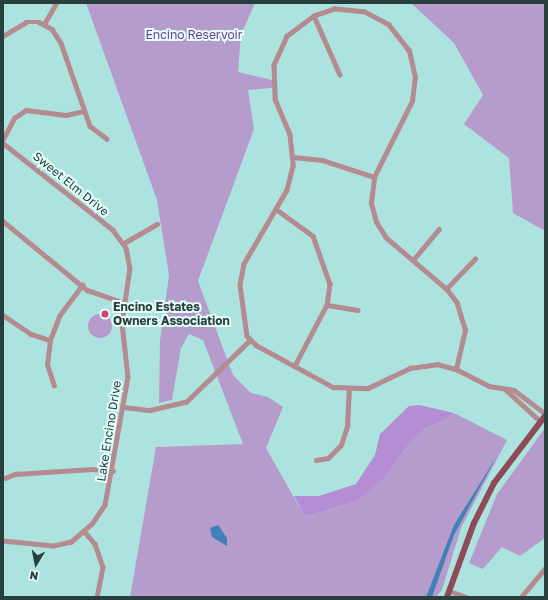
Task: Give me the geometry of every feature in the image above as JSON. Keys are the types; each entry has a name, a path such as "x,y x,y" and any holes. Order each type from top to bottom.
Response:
{"main road":[{"path":"448,594 474,523 494,483 543,416"}],"street":[{"path":"44,24 56,3"},
{"path":"456,369 465,330 460,310 446,289 386,238 376,222 371,203 374,177 412,101 415,77 412,60 397,33 373,15 345,9 314,16 287,36 274,65 275,99 290,135 293,158 289,184 276,209 248,253 241,275 245,330 250,340 332,387 349,390 375,386 419,365 436,364 456,369 489,386 524,395 543,416"},
{"path":"314,16 340,75"},
{"path":"3,36 26,22 44,24 61,44 90,126 107,139"},
{"path":"3,140 14,118 26,110 66,115 84,111"},
{"name":"Sweet Elm Drive","path":"3,143 113,230 124,243"},
{"path":"293,158 322,160 374,177"},
{"path":"276,209 302,225 318,244 330,284 327,305 295,366"},
{"path":"3,221 82,285 101,296 124,302"},
{"path":"124,243 157,224"},
{"path":"413,260 439,228"},
{"name":"Lake Encino Drive","path":"3,541 53,546 71,542 85,532 105,505 113,471 124,407 128,366 122,330 124,302 130,268 124,243"},
{"path":"446,289 475,259"},
{"path":"54,386 47,365 50,340 59,316 82,285"},
{"path":"327,305 358,310"},
{"path":"3,315 31,334 50,340"},
{"path":"124,407 150,410 179,404 191,398 212,375 250,340"},
{"path":"316,460 328,458 341,445 347,426 349,390"},
{"path":"505,390 543,416"},
{"path":"5,478 15,474 92,469 113,471"},
{"path":"85,532 95,544 103,567 97,597"},
{"path":"521,597 545,568"},
{"path":"448,594 466,597"}],"green space":[{"name":"Encino Reservoir","path":"86,3 255,3 241,35 238,72 272,80 272,88 248,90 254,129 198,281 233,375 251,393 268,397 283,407 266,448 305,517 359,500 383,480 409,444 427,427 444,421 454,413 507,440 461,528 442,590 436,597 130,597 156,447 243,444 203,340 189,334 181,348 172,400 159,403 160,340 169,275 157,200"},
{"path":"411,3 545,3 545,231 513,213 509,158 464,124 483,95 454,43"},
{"path":"100,314 109,317 112,326 109,335 100,338 91,335 88,326 91,317"},
{"path":"545,428 545,538 520,556 502,547 483,569 469,563 497,494"}],"shaded area":[{"path":"419,405 454,413 444,421 427,427 409,444 383,480 359,500 305,517 294,496 319,496 356,484 375,455 380,434 409,406"}],"water":[{"path":"497,456 454,535 432,597 426,597 454,525"},
{"path":"218,525 227,538 227,546 212,537 210,528"}],"place":[{"name":"Encino Estates Owners Association","path":"105,314"}]}
